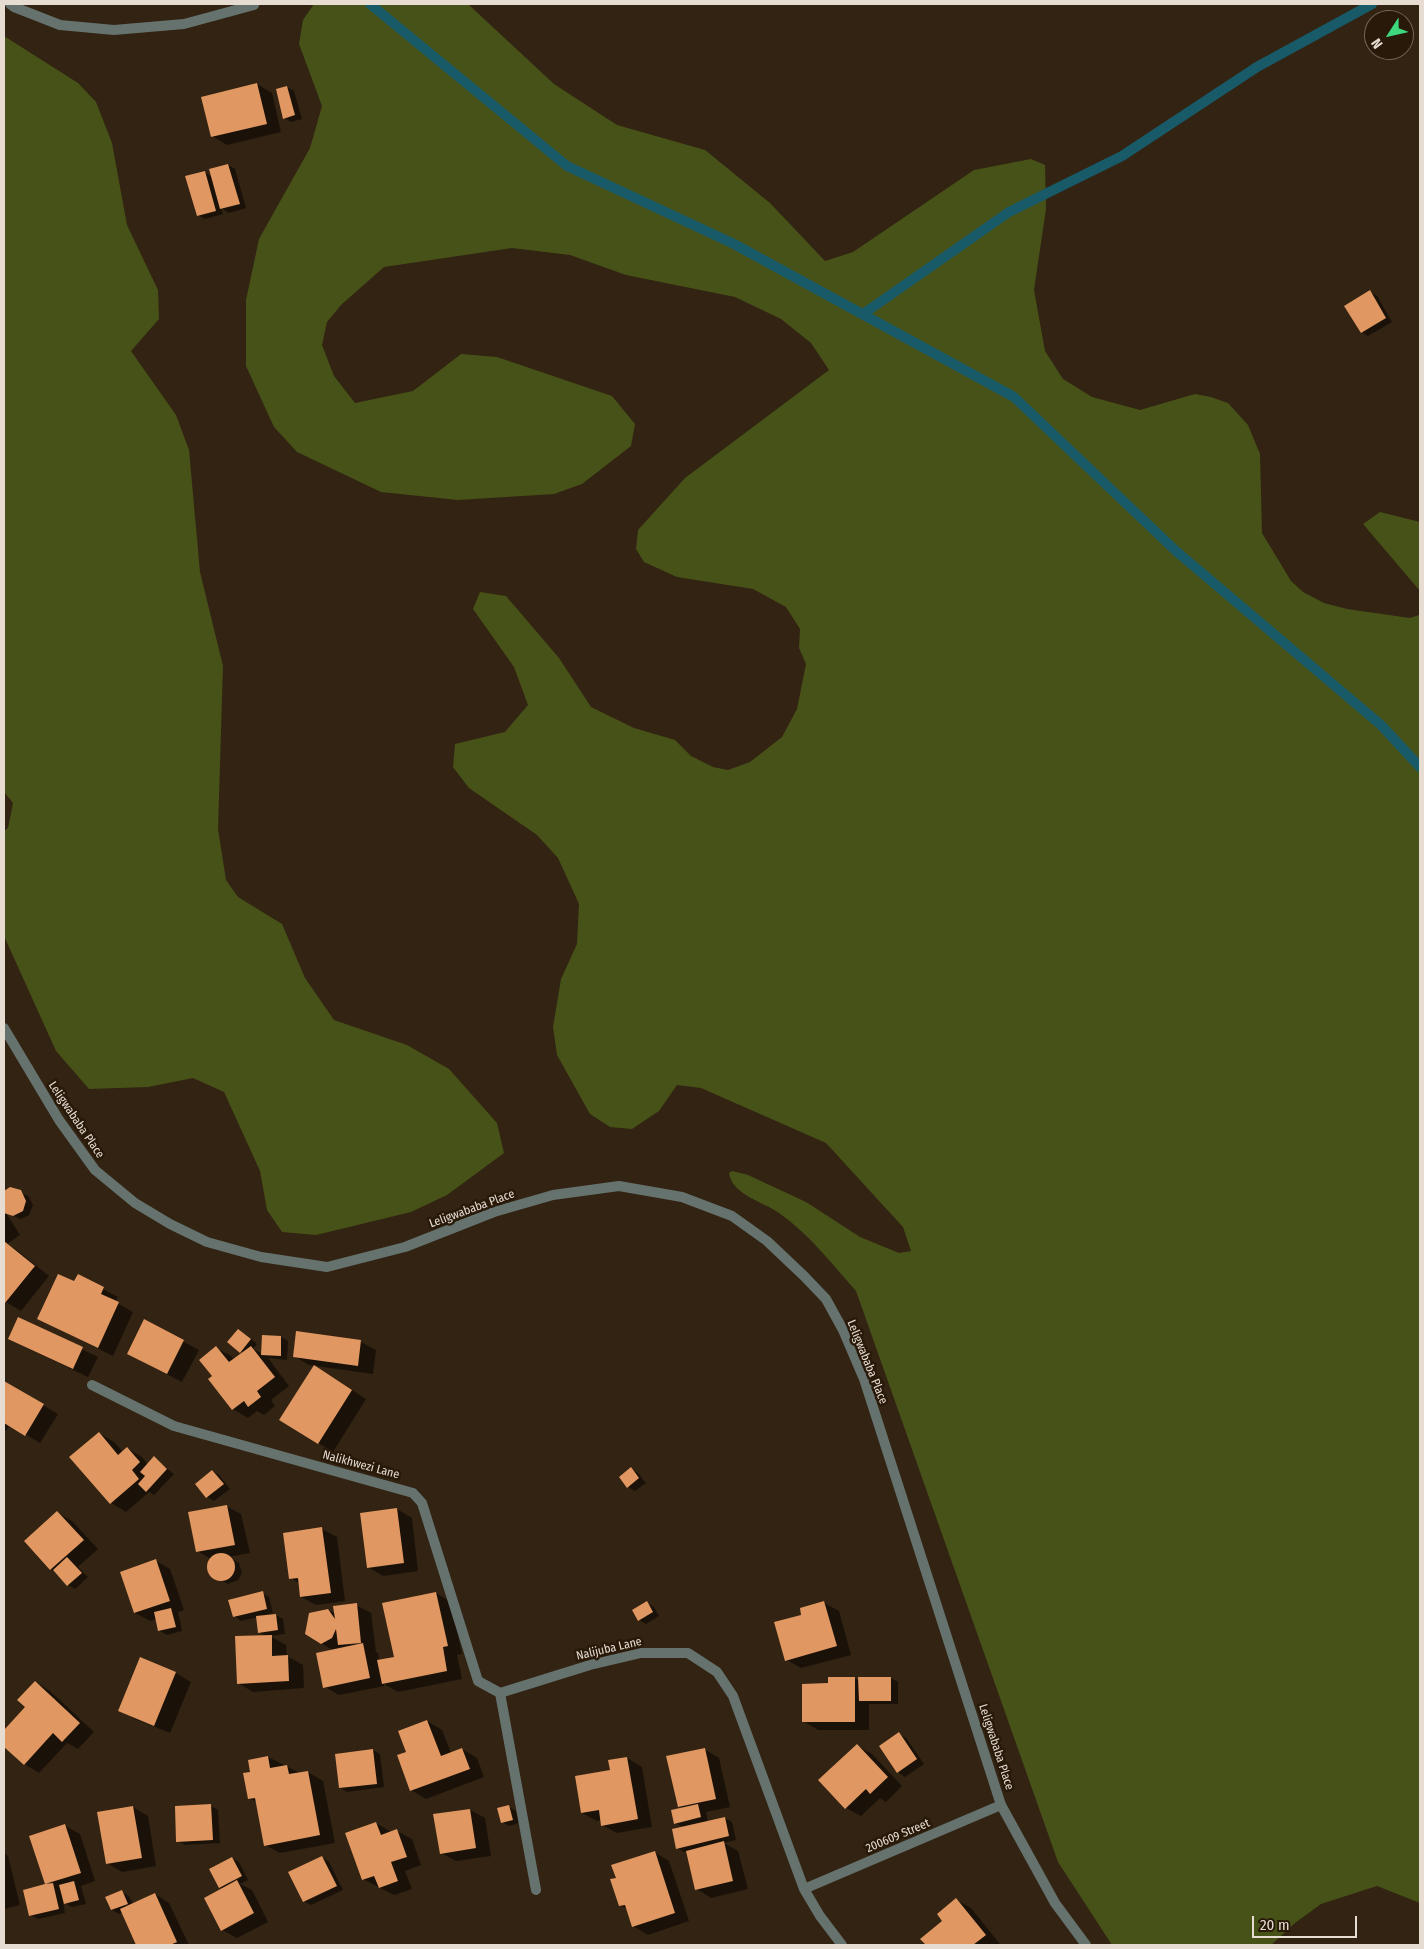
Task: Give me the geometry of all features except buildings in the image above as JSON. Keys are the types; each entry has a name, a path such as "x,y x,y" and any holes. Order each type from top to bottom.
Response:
{"street":[{"path":"10,4 60,25 114,30 184,24 254,5"},
{"name":"Leligwababa Place","path":"4,1028 58,1120 95,1170 135,1203 170,1224 207,1242 261,1257 327,1267 405,1247 494,1212 553,1196 619,1186 682,1197 732,1216 767,1241 826,1299 843,1330 864,1379 1001,1805 1055,1903 1086,1945"},
{"name":"Nalikhwezi Lane","path":"92,1385 174,1426 413,1493 422,1503 478,1681 500,1693"},
{"name":"Nalijuba Lane","path":"500,1693 590,1665 641,1653 688,1653 717,1672 733,1696 804,1889 820,1916 842,1945"},
{"path":"500,1693 536,1890"},
{"name":"200609 Street","path":"804,1889 1001,1805"}],"green space":[{"path":"314,4 468,4 554,84 617,125 705,150 770,203 825,261 853,252 974,170 1031,159 1045,165 1046,209 1034,290 1045,351 1063,379 1092,397 1140,410 1195,394 1228,403 1248,425 1260,454 1262,533 1291,581 1303,592 1324,603 1347,609 1410,618 1419,615 1420,612 1420,1903 1377,1886 1321,1904 1295,1923 1271,1945 1112,1945 1058,1862 856,1291 800,1230 773,1209 742,1192 731,1181 729,1173 732,1171 748,1175 806,1202 860,1237 899,1253 911,1251 903,1227 826,1143 701,1088 677,1085 659,1111 632,1129 610,1127 590,1114 557,1055 553,1027 561,979 577,944 579,904 558,858 537,835 469,788 453,767 455,744 505,732 528,705 514,667 473,609 480,592 506,596 559,658 591,707 634,728 675,740 691,756 713,767 728,770 750,762 782,737 797,709 806,664 799,648 800,629 786,607 753,589 677,577 644,562 636,549 638,530 685,478 829,370 811,343 781,319 735,297 626,275 570,255 512,248 384,267 341,305 327,322 322,345 334,376 355,403 413,391 461,354 497,357 612,396 635,424 631,446 582,484 554,494 458,500 381,492 297,452 274,427 246,366 246,300 259,239 310,148 322,106 299,44 303,20"},
{"path":"4,36 78,83 96,102 112,143 127,225 158,290 159,319 131,351 176,415 189,450 200,572 223,666 218,829 226,880 238,897 282,924 305,978 334,1020 407,1045 449,1069 497,1123 504,1153 447,1195 411,1212 316,1235 282,1232 267,1210 260,1171 224,1092 193,1078 148,1087 89,1089 56,1051 4,936 4,831 8,828 13,803 4,792"},
{"path":"1380,512 1420,522 1420,591 1363,524"}],"waterway":[{"path":"370,4 567,166 734,244 1014,397 1176,551 1381,725 1420,767"},
{"path":"863,314 1009,212 1122,156 1257,67 1372,4"}]}
